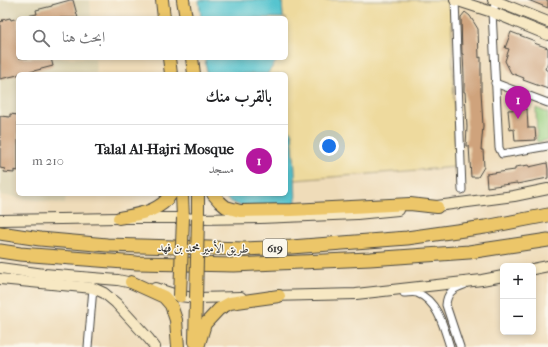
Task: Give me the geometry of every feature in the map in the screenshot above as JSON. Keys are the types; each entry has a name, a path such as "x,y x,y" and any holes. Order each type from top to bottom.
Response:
{"highway":[{"name":"طريق الأمير محمد بن فهد","path":"0,233 40,239 107,245 244,249 407,238 485,227 548,215"},
{"name":"طريق الأمير محمد بن فهد","path":"0,251 20,254 137,263 234,265 370,259 469,252 548,240"}],"main road":[{"path":"183,0 186,16"},
{"path":"455,0 492,12 548,35"},
{"path":"495,1 548,22"},
{"path":"169,60 171,72"},
{"path":"192,60 194,72"},
{"path":"0,220 183,218 198,220 357,214 437,207 514,196 548,189"},
{"path":"119,218 154,209 163,203 169,196"},
{"path":"179,347 183,218 182,196"},
{"path":"195,347 198,196"},
{"path":"215,196 226,207 240,211 410,204 437,207"},
{"path":"536,268 548,266"},
{"path":"0,268 44,274 131,282 180,296 196,298 356,294 482,280 500,277"},
{"path":"0,279 93,288 104,293 116,303 150,339 155,347"},
{"path":"131,282 164,297 171,306 176,320 179,347"},
{"path":"198,347 205,324 219,309 230,303 279,296"}],"street":[{"path":"455,0 462,190"},
{"path":"495,1 492,12 499,148 502,154 548,146"},
{"path":"495,83 548,104"},
{"path":"460,347 446,306 446,299 454,288 482,280"},
{"path":"88,347 93,288"},
{"path":"356,294 415,293 426,298 433,305 442,321 450,347"}],"shaded area":[{"path":"0,0 90,0 91,16 16,16 16,60 95,60 96,72 16,72 16,196 66,196 65,204 0,195"}],"green space":[{"path":"536,108 548,113 548,140 537,142"}],"sand":[{"path":"282,0 446,0 451,2 456,167 295,180 292,134 288,127 288,72 268,72 278,60 288,60 288,16 283,16"}],"water":[{"path":"199,0 282,0 283,16 201,16"},
{"path":"205,60 278,60 268,72 207,72"},
{"path":"288,127 292,134 296,206 256,208 247,207 229,200 224,196 288,196"}],"building":[{"path":"73,0 77,16 26,16 37,14 36,10"},
{"path":"528,0 548,0 548,8"},
{"path":"465,12 470,16 478,29 479,58 481,57 483,126 481,150 483,150 484,167 478,177 471,177 469,146 466,146 467,127 461,17"},
{"path":"16,19 16,60 52,60 53,66 30,72 16,72 16,75 0,79 0,22 3,21 2,20"},
{"path":"511,32 535,41 534,43 548,48 548,62 545,69 548,71 548,89 523,80 524,78 511,73 505,61 509,49 505,48"},
{"path":"527,109 528,128 535,128 536,140 515,141 514,129 510,130 508,110"},
{"path":"10,114 16,115 16,170 14,170 14,173 4,172 5,169 0,168 0,116 10,117"},
{"path":"547,163 548,178 517,184 487,187 486,174 515,170 515,167 529,165 529,167"}],"place":[{"name":"Talal Al-Hajri Mosque","path":"518,119"}]}
